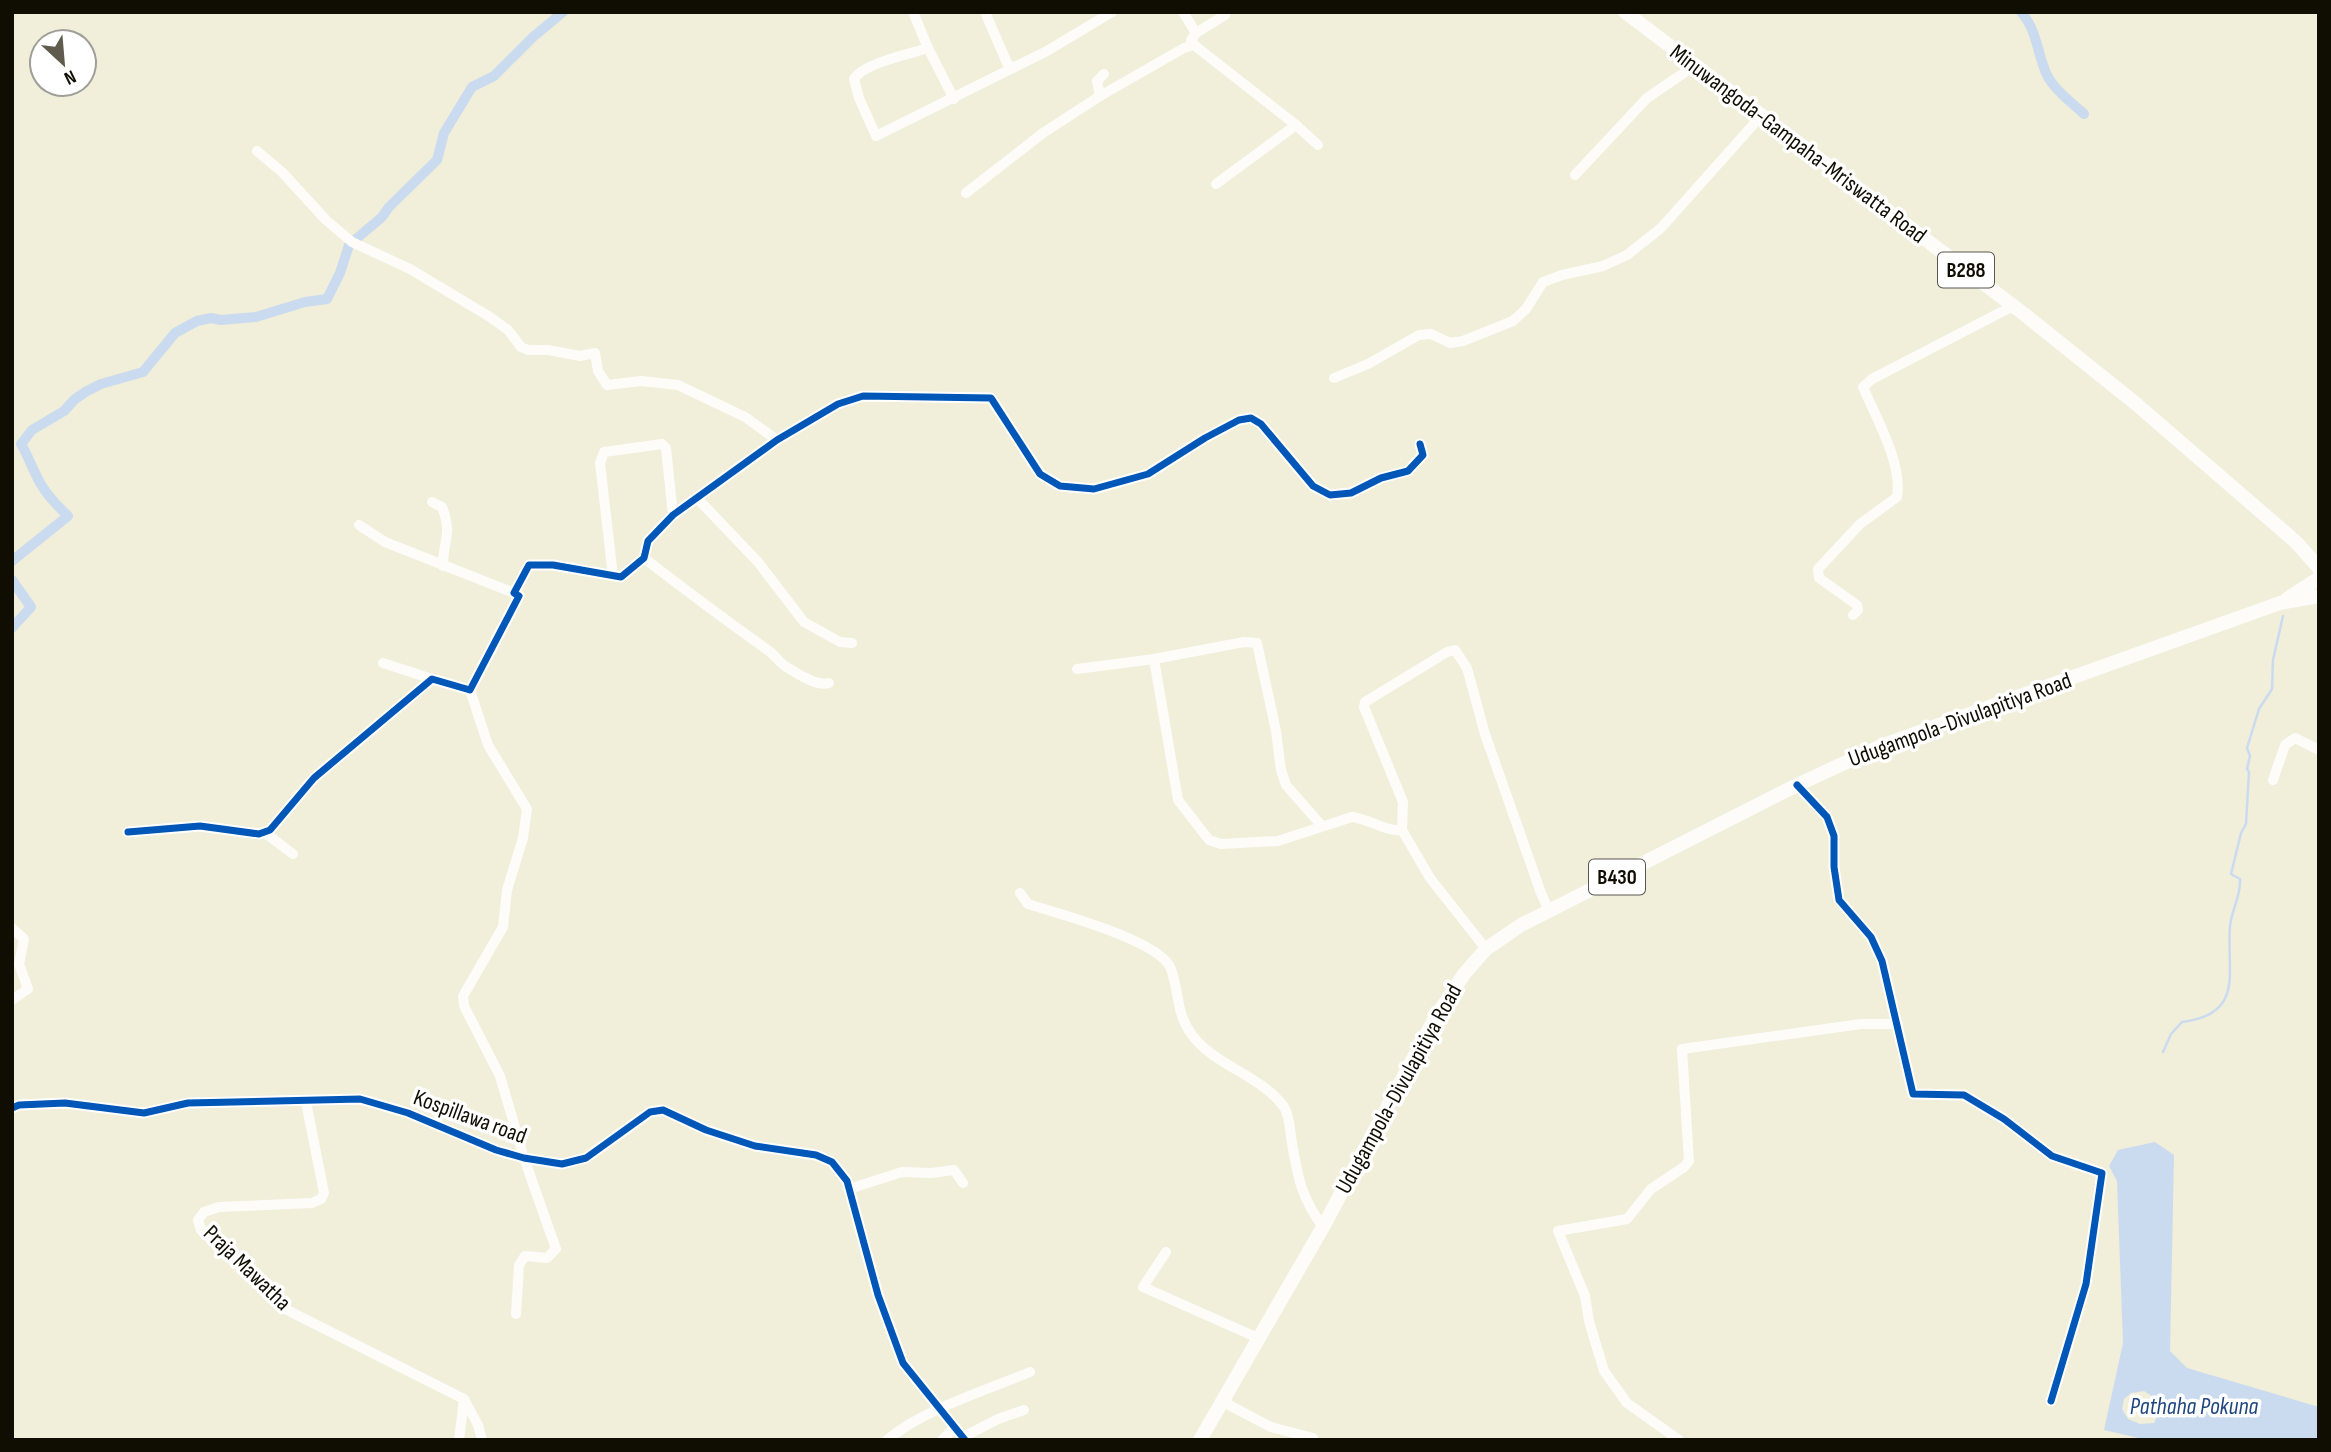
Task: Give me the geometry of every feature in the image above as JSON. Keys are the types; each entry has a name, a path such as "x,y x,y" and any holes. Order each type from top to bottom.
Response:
{"main road":[{"name":"Minuwangoda-Gampaha-Mriswatta Road","path":"1625,12 2013,306 2135,403 2296,542 2319,568"},
{"name":"Minuwangoda-Gampaha-Mriswatta Road","path":"2296,542 2319,554"},
{"name":"Udugampola-Divulapitiya Road","path":"2280,603 2319,578"},
{"name":"Udugampola-Divulapitiya Road","path":"1200,1440 1323,1227 1435,1018 1464,974 1486,949 1521,925 1797,785 1883,745 2280,603 2319,596"}],"street":[{"path":"913,12 954,99"},
{"path":"985,12 1007,63 1013,68"},
{"path":"928,48 885,62 857,74 854,79 859,98 876,136 1047,51 1112,12"},
{"path":"1184,12 1196,33"},
{"path":"1225,15 1196,33 1191,40 1194,45 1318,145"},
{"path":"966,193 1043,133 1100,96 1184,48 1194,45"},
{"path":"1575,174 1647,98 1694,66"},
{"path":"1100,96 1097,81 1104,74"},
{"path":"1334,378 1368,364 1419,335 1430,334 1450,343 1463,341 1513,321 1525,309 1543,282 1562,275 1603,267 1627,256 1661,228 1761,116"},
{"path":"1216,184 1296,125"},
{"path":"257,150 282,172 326,220 352,242 411,269 490,317 528,350 548,349 580,356 595,353 598,371 607,385 641,381 678,385 745,417 777,440"},
{"path":"1853,615 1858,610 1857,604 1819,578 1818,569 1860,524 1897,497 1899,485 1895,464 1863,387 1871,379 2013,306"},
{"path":"514,593 529,565 553,565 621,577 643,558 648,541 673,514 777,440 838,404 863,396 991,398 1040,474 1060,486 1094,489 1148,474 1239,420 1251,418 1261,424 1313,486 1331,495 1351,493 1381,478 1408,471 1423,455 1420,444"},
{"path":"613,576 600,463 604,452 663,444 666,448 673,514"},
{"path":"696,497 758,562 803,622 840,642 852,643"},
{"path":"432,502 442,507 448,522 448,537 443,546 443,566"},
{"path":"359,525 385,542 519,596 470,690 488,745 527,809 523,838 507,890 503,927 463,996 464,1006 500,1076 524,1158 556,1249 554,1254 547,1258 525,1256 521,1260 516,1314"},
{"path":"643,558 737,630 773,653 783,665 815,682 824,685 829,683"},
{"path":"1077,669 1154,659 1244,642 1257,643 1286,785 1322,826"},
{"path":"1486,949 1430,878 1402,830 1403,802 1364,707 1365,702 1447,652 1455,650 1467,668 1485,734 1549,911"},
{"path":"1154,659 1178,800 1209,840 1221,844 1278,841 1352,817 1363,818 1392,831 1402,830"},
{"path":"383,663 470,690"},
{"path":"265,833 314,778 432,679"},
{"path":"2273,780 2286,745 2295,737 2319,750"},
{"path":"1797,785 1827,817 1834,836 1834,867 1839,900 1871,937 1882,961 1913,1094 1964,1095 2004,1119 2052,1156 2102,1173 2086,1284 2051,1401"},
{"path":"128,832 200,826 265,833 293,855"},
{"path":"1020,893 1028,904 1125,936 1161,956 1171,967 1177,1002 1192,1035 1220,1060 1265,1088 1285,1109 1304,1199 1323,1227"},
{"path":"12,928 24,939 19,964 28,989 12,1000"},
{"path":"1679,1440 1627,1403 1604,1371 1589,1321 1585,1296 1558,1231 1627,1219 1651,1189 1689,1161 1682,1049 1860,1024 1898,1024"},
{"name":"Kospillawa road","path":"12,1108 19,1105 65,1103 144,1113 188,1103 360,1099 408,1114 496,1150 562,1164 586,1158 650,1112 663,1110 706,1130 755,1146 816,1155 832,1162 847,1181 878,1295 903,1363 964,1439"},
{"name":"Praja Mawatha","path":"306,1102 324,1193 321,1199 312,1203 219,1208 204,1212 198,1220 201,1230 285,1309 464,1399"},
{"path":"849,1189 902,1172 931,1173 954,1170 963,1183"},
{"path":"1166,1252 1143,1287 1258,1338"},
{"path":"887,1440 900,1429 942,1409 1030,1373"},
{"path":"459,1440 464,1399"},
{"path":"464,1399 478,1425 482,1440"},
{"path":"1225,1399 1229,1405 1271,1427 1313,1438"},
{"path":"964,1439 999,1419 1024,1410"},
{"path":"942,1440 955,1427"}],"water":[{"name":"Pathaha Pokuna","path":"2155,1142 2174,1155 2170,1351 2187,1368 2319,1407 2319,1440 2147,1440 2104,1430 2123,1343 2117,1181 2109,1166 2118,1150","holes":["2144,1391 2156,1399 2159,1412 2154,1423 2140,1424 2128,1419 2122,1409 2124,1399 2131,1393"]}],"waterway":[{"path":"12,561 68,516 42,486 21,444 32,430 64,411 87,391 101,384 143,372 175,333 197,321 256,317 305,302 327,299 340,273 349,245 382,217 437,160 444,133 472,87 494,76 563,12"},
{"path":"2021,12 2034,34 2049,79 2084,114"},
{"path":"12,580 31,607 12,628"},
{"path":"2163,1052 2171,1034 2182,1022 2216,1010 2224,1000 2228,988 2230,926 2240,885 2240,879 2231,874 2241,833 2246,824 2247,769 2250,756 2247,748 2259,709 2272,689 2273,660 2283,616"}],"cycle path":[{"path":"128,832 200,826 259,834 270,830 314,778 432,679 470,690 519,596 514,593 529,565 553,565 621,577 644,558 648,541 673,515 777,440 838,404 863,396 991,398 1040,474 1060,486 1094,489 1148,474 1205,438 1239,420 1251,418 1261,424 1313,486 1330,495 1351,493 1381,478 1408,471 1423,455 1420,444"},
{"path":"1797,785 1827,817 1834,836 1834,867 1839,900 1871,937 1882,961 1913,1094 1964,1095 2004,1119 2052,1156 2102,1173 2086,1284 2051,1401"},
{"path":"12,1108 19,1105 65,1103 144,1113 188,1103 360,1099 408,1113 496,1150 562,1164 586,1158 650,1112 663,1110 706,1130 755,1146 816,1155 832,1162 847,1181 878,1295 903,1363 965,1440"}]}
